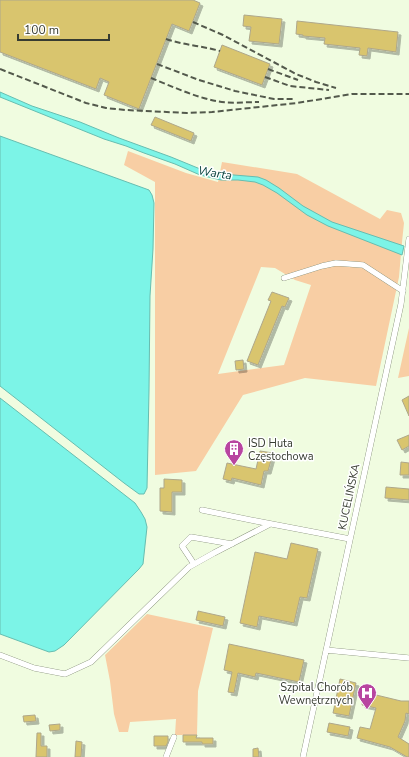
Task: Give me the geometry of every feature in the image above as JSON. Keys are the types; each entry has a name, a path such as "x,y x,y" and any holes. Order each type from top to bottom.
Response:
{"street":[{"name":"KUCELIŃSKA","path":"302,757 401,304 409,240"},
{"path":"284,278 336,263 363,265 403,291"},
{"path":"202,510 350,539"},
{"path":"0,655 34,668 65,674 91,662 189,566 270,524"},
{"path":"194,564 182,546 191,537 232,544"},
{"path":"326,650 409,658"},
{"path":"166,757 174,737"}],"shaded area":[{"path":"128,151 186,173 218,182 222,162 297,174 380,219 387,210 401,213 404,223 399,277 376,386 305,378 243,395 196,471 155,475 155,182 124,165","holes":["261,267 275,268 295,280 311,285 284,365 218,374"]},
{"path":"409,328 409,376 398,378"},
{"path":"147,614 213,628 198,691 197,735 175,735 176,719 130,722 128,732 119,732 114,714 105,655"}],"water":[{"path":"0,92 32,106 80,122 210,173 258,177 266,180 303,206 332,222 404,246 402,255 328,226 307,215 277,193 263,185 255,182 221,180 200,175 175,164 104,139 0,97"},
{"path":"0,136 149,190 152,195 154,203 150,296 147,488 144,494 139,494 124,483 0,386"},
{"path":"0,398 135,503 145,519 147,527 143,564 64,645 55,651 49,652 0,634"}],"building":[{"path":"0,0 193,0 200,3 189,31 172,24 139,109 104,95 109,82 100,78 96,89 0,52"},
{"path":"244,15 282,19 279,44 249,41 251,27 243,26"},
{"path":"297,21 398,32 396,52 368,48 367,56 359,55 360,48 324,44 325,38 296,34"},
{"path":"222,45 270,64 262,85 214,67"},
{"path":"155,117 194,133 191,141 151,125"},
{"path":"272,292 289,298 285,307 282,306 258,365 247,361 271,301 268,300"},
{"path":"243,360 244,369 236,370 235,361"},
{"path":"409,396 409,416 402,400"},
{"path":"409,435 409,446 402,450 397,440"},
{"name":"ISD Huta Częstochowa","path":"260,451 273,453 268,471 264,471 261,485 232,478 231,481 223,479 227,463 256,469"},
{"path":"401,462 409,463 409,475 400,475"},
{"path":"164,479 182,480 182,492 172,492 172,512 160,511 160,488 164,488"},
{"path":"386,487 409,489 409,500 385,498"},
{"path":"291,543 318,549 307,598 300,597 294,623 259,616 257,627 240,623 255,552 287,559"},
{"path":"198,611 225,617 223,626 196,620"},
{"path":"229,644 304,660 299,682 256,673 255,677 238,673 234,693 228,692 232,672 224,670"},
{"path":"340,679 356,683 349,716 333,713"},
{"path":"368,693 401,701 409,701 409,714 406,713 405,721 398,737 409,744 409,757 390,747 357,738 360,727 370,729 376,708 362,705 363,700 366,701"},
{"path":"35,715 36,721 24,722 23,716"},
{"path":"329,723 350,727 348,736 327,732"},
{"path":"60,724 60,730 50,731 49,725"},
{"path":"37,733 41,733 41,746 47,746 47,757 36,757"},
{"path":"183,735 197,735 196,738 213,738 213,744 202,744 202,742 183,742"},
{"path":"154,736 168,736 166,746 154,746"},
{"path":"76,741 82,742 81,757 75,757"},
{"path":"258,748 259,757 253,757 253,749"}],"railway":[{"path":"193,22 223,35 296,74 336,88"},
{"path":"166,39 220,51"},
{"path":"157,64 199,80 235,91 274,99 293,99"},
{"path":"0,69 86,103 106,108 126,110 187,113 212,112 297,103 352,94 409,94"},
{"path":"268,69 298,80"},
{"path":"265,77 290,86 329,90"},
{"path":"151,78 191,94 216,101 232,103 259,102"}],"place":[{"name":"ISD Huta Częstochowa","path":"234,466"},
{"name":"Szpital Chorób Wewnętrznych","path":"367,710"}],"water label":[{"name":"Warta","path":"215,173"}]}
